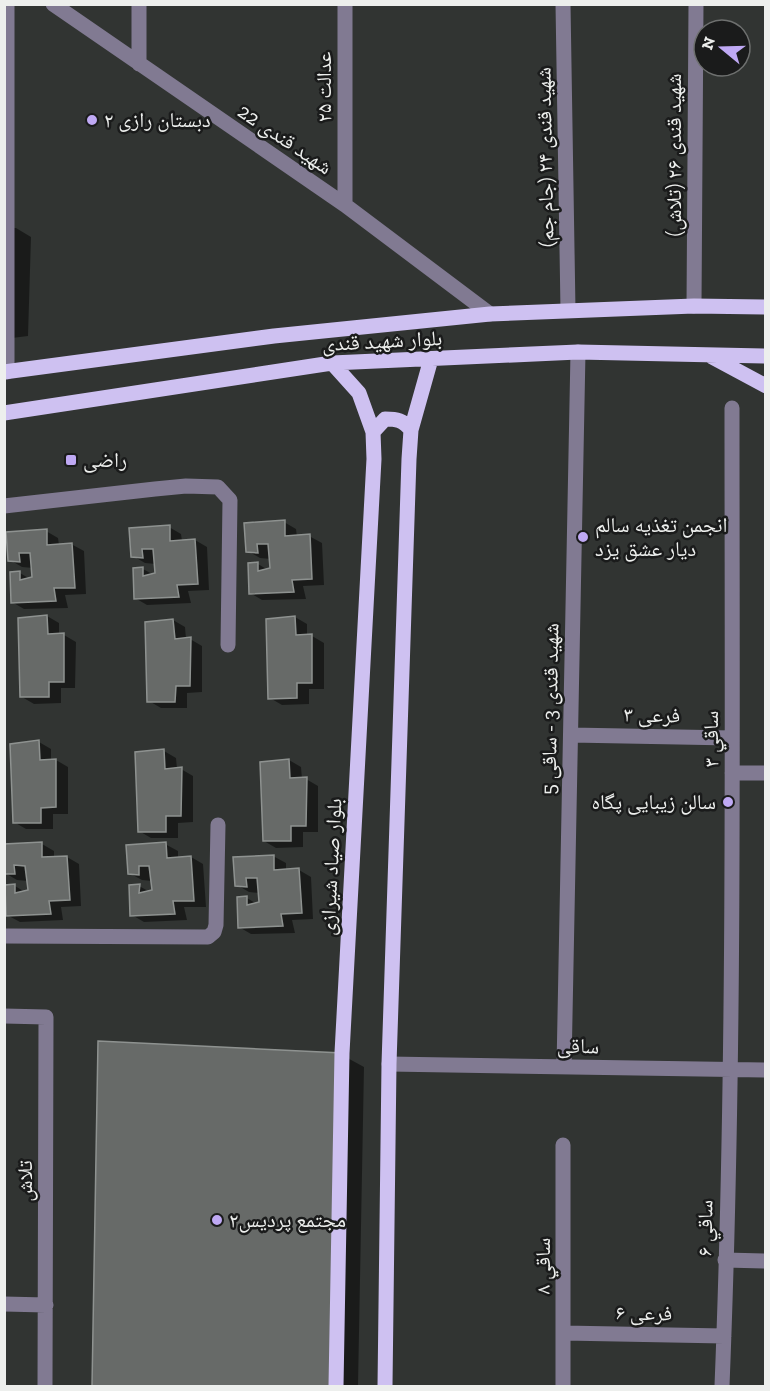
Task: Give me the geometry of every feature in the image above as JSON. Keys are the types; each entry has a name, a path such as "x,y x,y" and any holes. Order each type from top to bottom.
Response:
{"main road":[{"name":"بلوار شهید قندی","path":"6,372 274,336 490,314 694,306 765,307"},
{"name":"بلوار شهید قندی","path":"4,412 332,363 579,352 765,356"},
{"path":"710,355 765,386"},
{"path":"385,1386 389,1064 411,430 431,359"},
{"name":"بلوار صیاد شیرازی","path":"332,363 359,393 373,432 374,459 343,1045 336,1386"},
{"path":"373,432 385,419 397,419 411,430"}],"street":[{"path":"6,372 7,4"},
{"name":"شهید قندی 22","path":"52,4 345,205 490,314"},
{"path":"139,4 139,64"},
{"name":"عدالت ۲۵","path":"345,4 345,205"},
{"name":"شهید قندی ۲۴ (جام جم)","path":"563,4 568,310"},
{"name":"شهید قندی ۲۶ (تلاش)","path":"694,306 696,4"},
{"name":"شهید قندی 3 - ساقی 5","path":"564,1067 579,352"},
{"name":"ساقي ۳","path":"729,1070 732,408"},
{"path":"4,506 186,486 218,487 230,500 228,645"},
{"name":"فرعی ۳","path":"570,735 732,738"},
{"path":"732,773 765,773"},
{"path":"4,936 208,937 214,932 216,926 218,825"},
{"name":"تلاش","path":"4,1016 46,1017 45,1386"},
{"name":"ساقی","path":"389,1064 765,1070"},
{"name":"ساقي ۶","path":"722,1386 729,1070"},
{"name":"ساقي ۸","path":"563,1145 563,1386"},
{"path":"725,1260 765,1261"},
{"path":"4,1304 46,1305"},
{"name":"فرعی ۶","path":"564,1333 724,1336"}],"building":[{"path":"285,520 285,536 310,534 312,579 292,580 294,592 249,594 248,563 258,562 258,571 270,568 268,544 257,544 258,553 246,552 244,523"},
{"path":"170,525 170,541 195,539 198,584 177,585 179,597 134,599 133,568 143,567 143,576 155,573 153,549 142,549 143,558 131,557 129,528"},
{"path":"47,529 47,545 72,543 75,588 54,588 56,601 11,603 10,572 20,571 20,580 32,577 30,553 19,553 20,562 8,561 6,532"},
{"path":"47,615 48,634 64,633 64,682 49,682 49,697 20,697 18,618"},
{"path":"295,616 296,635 312,634 312,683 297,683 297,698 268,699 266,619"},
{"path":"173,619 175,639 191,637 190,686 176,686 175,702 147,702 145,622"},
{"path":"39,740 40,760 56,759 56,807 41,808 41,823 13,823 10,744"},
{"path":"164,749 165,769 182,767 181,816 166,816 166,832 138,832 135,752"},
{"path":"289,759 290,778 307,777 306,826 291,826 291,841 263,841 260,762"},
{"path":"42,842 42,857 67,856 70,900 49,901 51,914 6,916 5,885 15,884 15,893 28,890 25,866 14,865 15,874 4,874 4,844"},
{"path":"166,842 167,858 191,856 194,901 173,901 175,914 130,916 129,885 140,884 139,893 152,890 149,866 139,866 139,875 128,874 126,845"},
{"path":"274,855 274,870 299,868 302,913 281,914 283,926 238,928 237,897 247,896 247,905 259,902 257,878 246,878 247,887 235,886 233,857"},
{"name":"مجتمع پردیس۲","path":"98,1041 342,1053 336,1386 92,1386"}],"place":[{"name":"دبستان رازی ۲","path":"92,120"},
{"name":"راضی","path":"71,460"},
{"name":"انجمن تغذیه سالم دیار عشق یزد","path":"583,537"},
{"name":"سالن زیبایی پگاه","path":"728,802"},
{"name":"مجتمع پردیس۲","path":"217,1220"}]}
